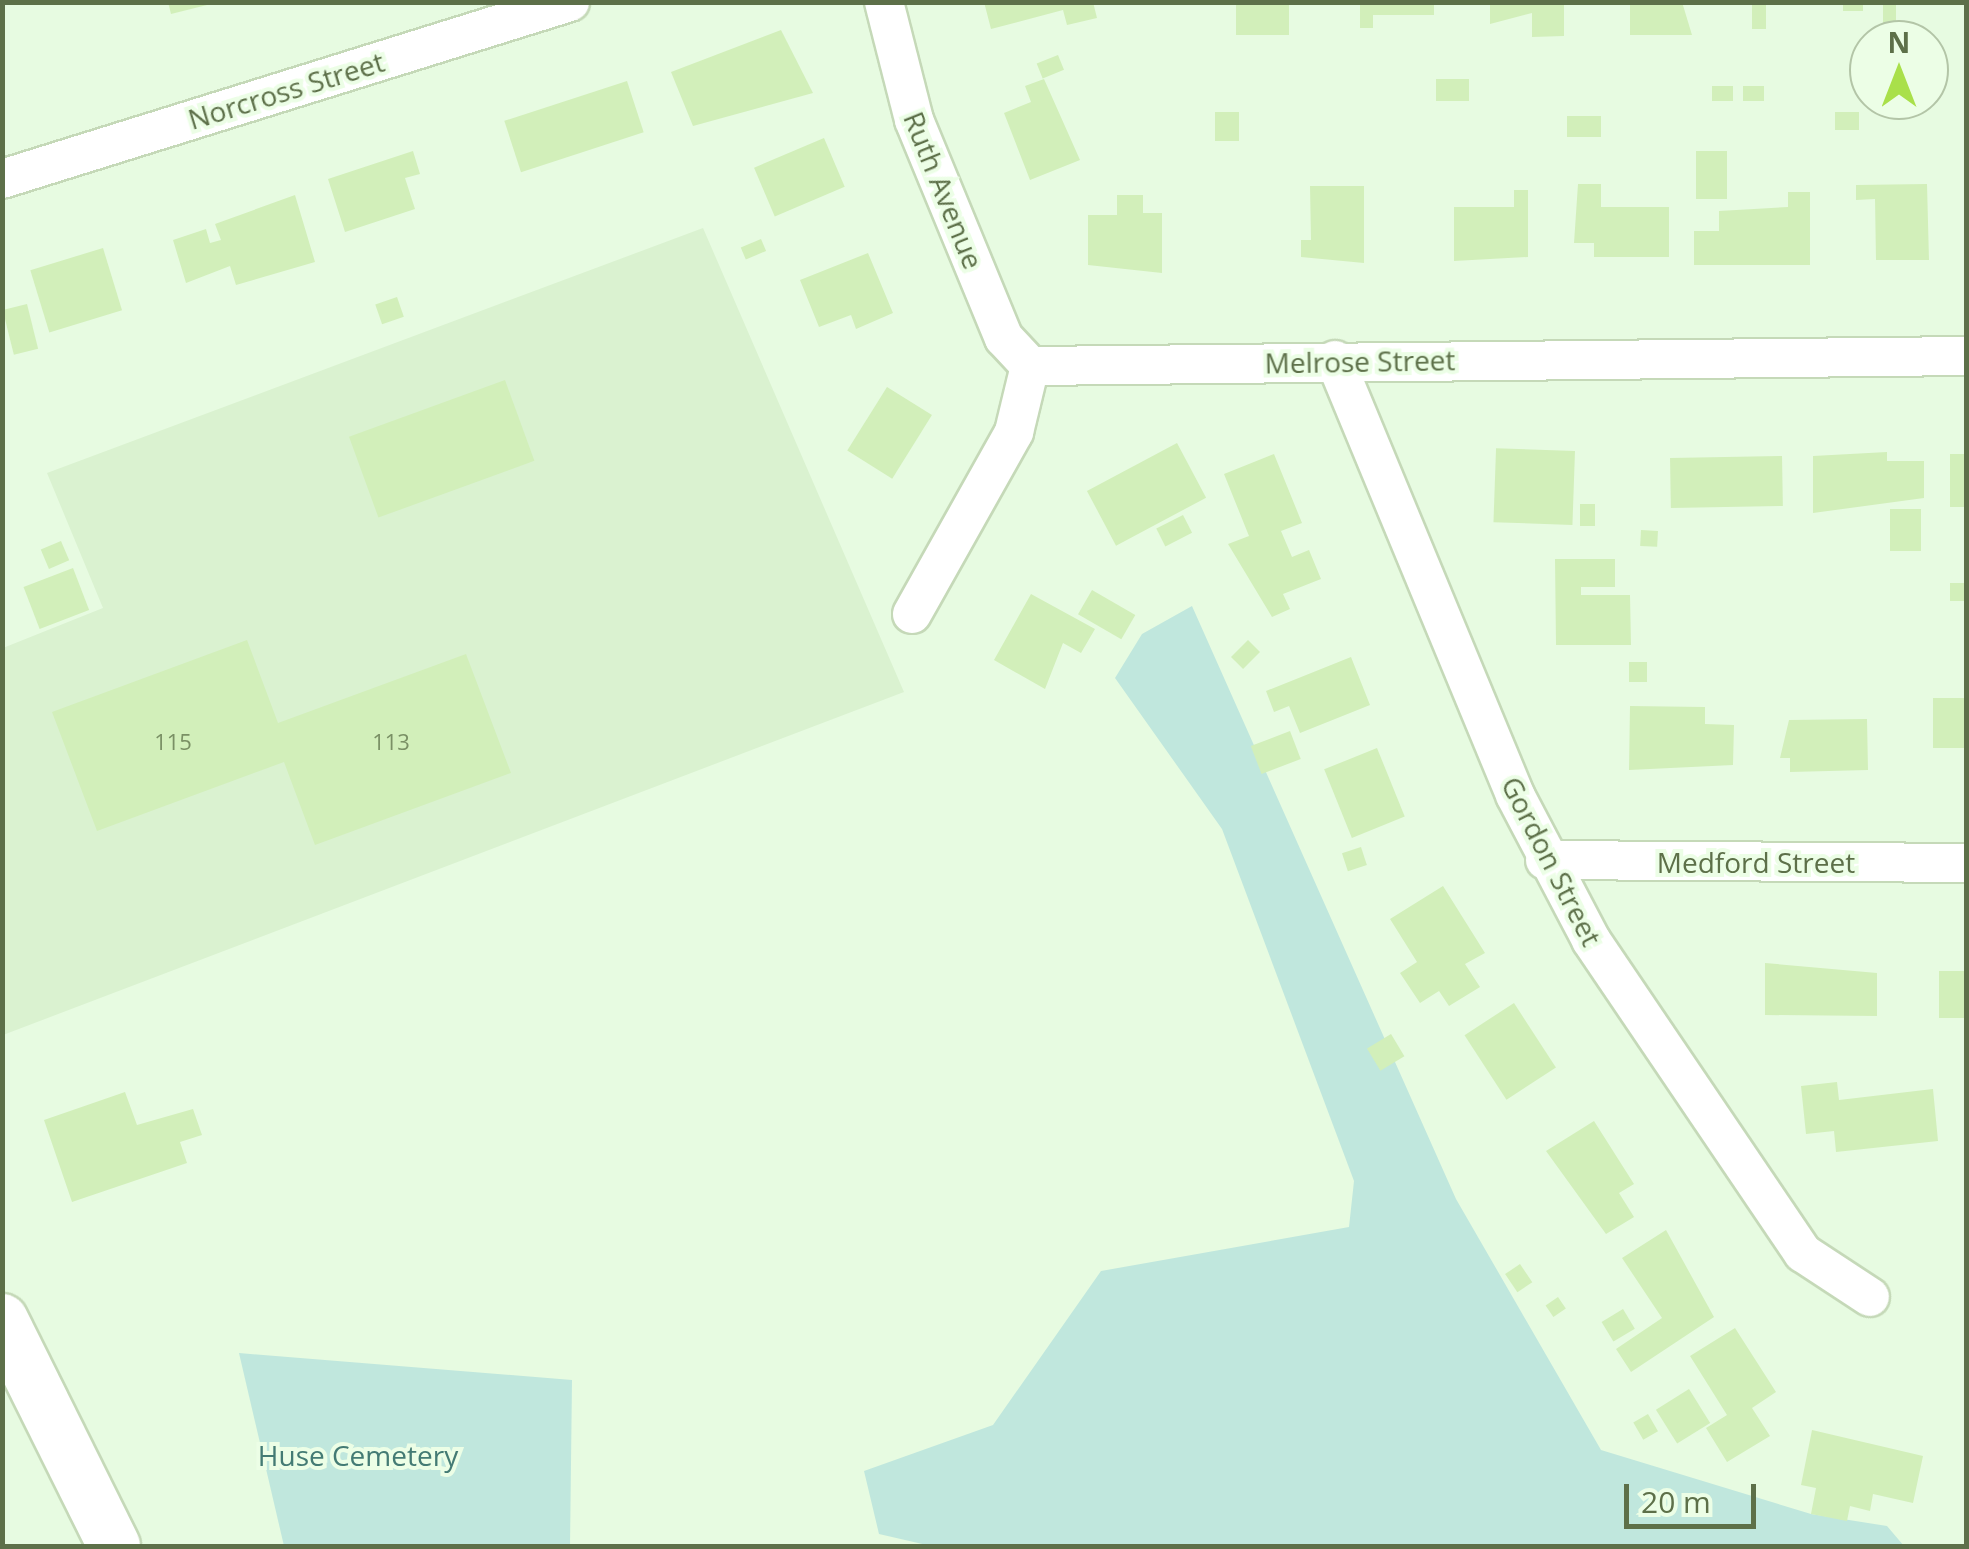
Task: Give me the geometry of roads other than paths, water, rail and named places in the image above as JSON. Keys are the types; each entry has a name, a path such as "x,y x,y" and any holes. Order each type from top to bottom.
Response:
{"main road":[{"path":"2,1320 114,1546"}],"street":[{"name":"Norcross Street","path":"2,179 570,2"},
{"name":"Ruth Avenue","path":"884,2 914,120 1004,338 1030,366"},
{"name":"Melrose Street","path":"1030,366 1966,356"},
{"name":"Gordon Street","path":"1335,360 1545,860 1676,1074 1803,1254 1870,1297"},
{"path":"912,614 1014,432 1030,366"},
{"name":"Medford Street","path":"1545,860 1966,863"}],"park label":[{"name":"Huse Cemetery","path":"358,1455"}]}
